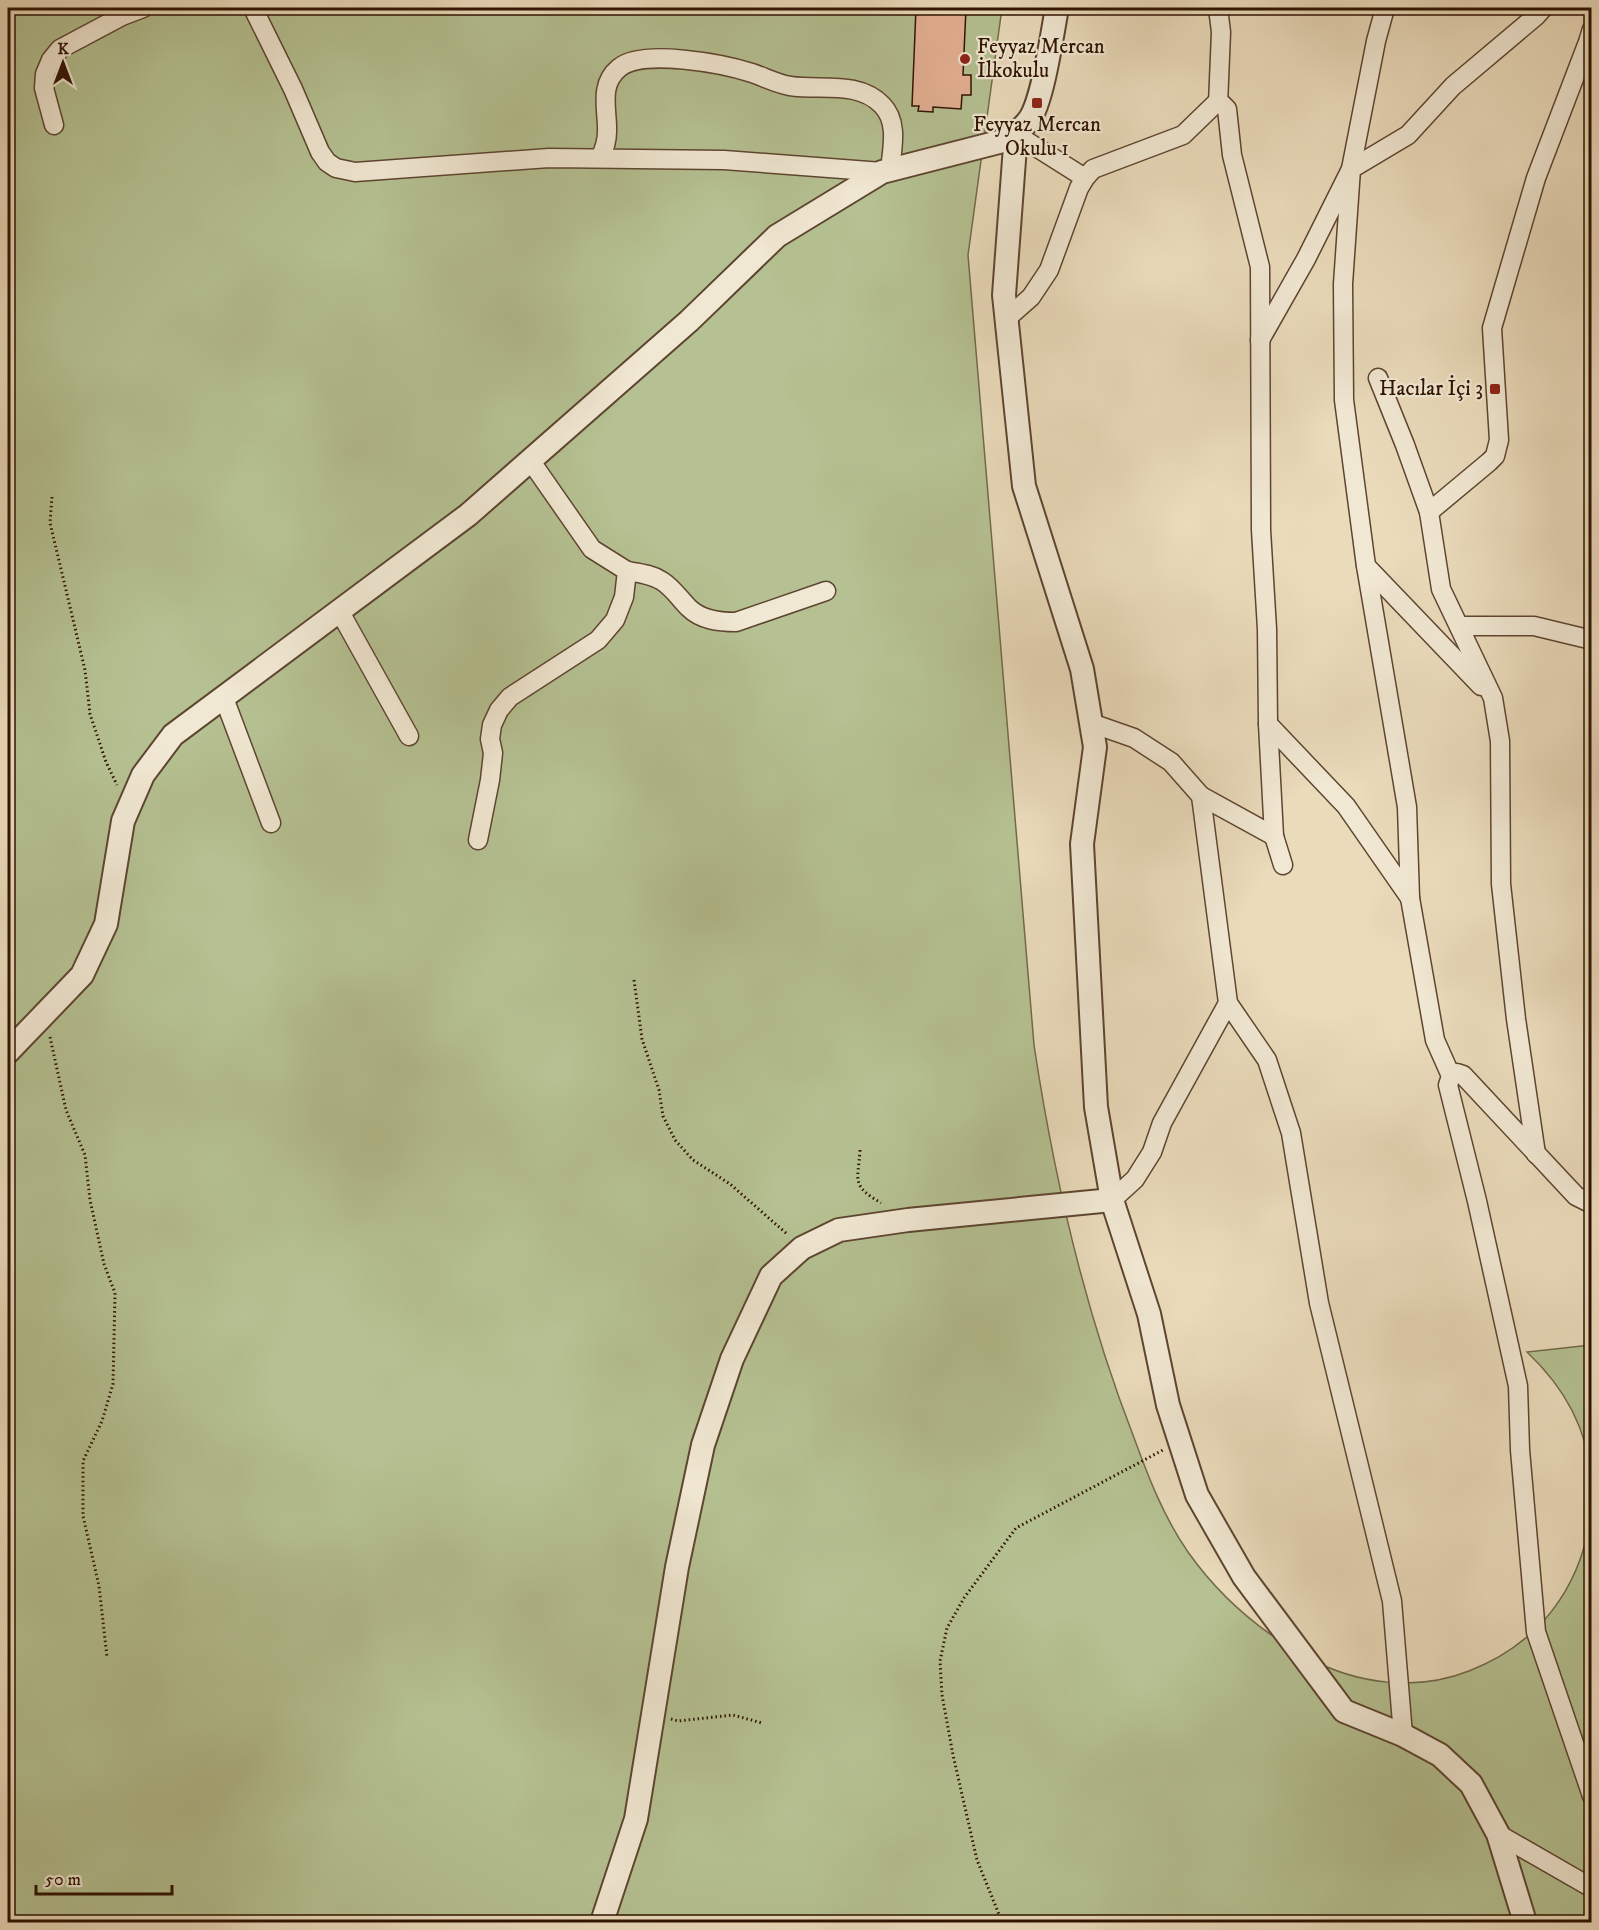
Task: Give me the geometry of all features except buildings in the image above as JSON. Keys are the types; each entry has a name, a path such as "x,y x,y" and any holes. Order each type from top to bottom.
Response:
{"street":[{"path":"54,125 44,88 45,74 51,60 60,49 122,16 143,8"},
{"path":"253,8 293,89 320,152 327,162 336,168 355,172 549,158 600,158 724,160 886,171"},
{"path":"8,1052 82,975 106,924 123,820 143,775 173,735 468,515 689,321 777,236 886,171 999,142 1016,134 1029,120 1037,103 1057,8"},
{"path":"1218,8 1221,32 1218,104"},
{"path":"1385,8 1376,41 1351,169 1343,284 1344,400 1366,566 1407,807 1410,898 1435,1040 1451,1076 1448,1085 1518,1386 1520,1450 1536,1632 1592,1796"},
{"path":"1259,342 1306,259 1351,169 1408,135 1453,86 1543,8"},
{"path":"1429,512 1489,462 1498,448 1492,328 1536,178 1592,29"},
{"path":"600,158 606,145 607,130 604,109 610,78 616,69 625,63 649,58 700,62 750,72 789,86 851,89 871,97 881,104 889,115 893,128 886,171"},
{"path":"1006,319 1031,297 1049,270 1079,188 1093,169 1183,135 1211,105 1218,104 1225,107 1228,113 1232,155 1260,267 1261,530 1267,629 1268,724 1275,836 1283,865"},
{"path":"1016,134 1085,177"},
{"path":"1016,134 1004,295 1024,486 1082,669 1095,747 1082,844 1096,1107 1112,1200 1149,1314 1168,1405 1197,1495 1244,1577 1344,1711 1403,1735 1440,1755 1470,1784 1498,1834 1524,1923"},
{"path":"1378,378 1429,512 1441,589 1493,698 1500,741 1501,884 1516,1019 1536,1155"},
{"path":"530,460 592,549 627,571 646,574 663,582 690,609 707,619 736,622 826,591"},
{"path":"1366,566 1493,698"},
{"path":"478,840 490,780 493,753 490,739 492,725 499,710 510,697 598,640 615,620 624,597 627,571"},
{"path":"340,612 409,736"},
{"path":"1459,626 1534,626 1592,640"},
{"path":"224,698 271,823"},
{"path":"1091,723 1134,738 1171,762 1201,796 1275,836"},
{"path":"1268,724 1346,806 1410,898"},
{"path":"1201,796 1228,1004 1267,1060 1291,1133 1319,1303 1392,1601 1403,1735"},
{"path":"602,1923 636,1819 677,1567 703,1445 732,1359 771,1276 802,1248 839,1230 908,1220 1112,1200 1135,1179 1152,1152 1162,1123 1228,1004"},
{"path":"1451,1076 1463,1075 1576,1197 1592,1204"},
{"path":"1498,1834 1592,1888"}],"path":[{"path":"52,497 50,523 85,670 90,714 106,762 129,808"},
{"path":"634,980 642,1039 659,1090 663,1116 675,1140 693,1160 730,1184 767,1214 802,1248"},
{"path":"46,1014 54,1062 66,1110 85,1155 90,1200 104,1264 115,1293 113,1384 102,1422 83,1461 82,1516 99,1586 107,1656"},
{"path":"860,1150 860,1189 908,1220"},
{"path":"1002,1923 977,1860 953,1755 942,1695 940,1661 947,1628 964,1598 1016,1528 1180,1442"},
{"path":"652,1715 678,1721 733,1715 762,1723"}],"green space":[{"path":"8,8 1002,8 968,255 1034,1045 1061,1194 1085,1291 1100,1340 1115,1388 1150,1481 1188,1552 1227,1598 1258,1625 1308,1658 1346,1674 1366,1679 1408,1683 1449,1678 1494,1660 1536,1629 1566,1589 1578,1566 1591,1514 1591,1922 8,1922"},
{"path":"1592,1345 1591,1477 1584,1441 1571,1408 1552,1379 1527,1352"}],"place":[{"name":"Feyyaz Mercan İlkokulu","path":"965,59"},
{"name":"Feyyaz Mercan Okulu 1","path":"1037,103"},
{"name":"Hacılar İçi 3","path":"1495,389"}]}
